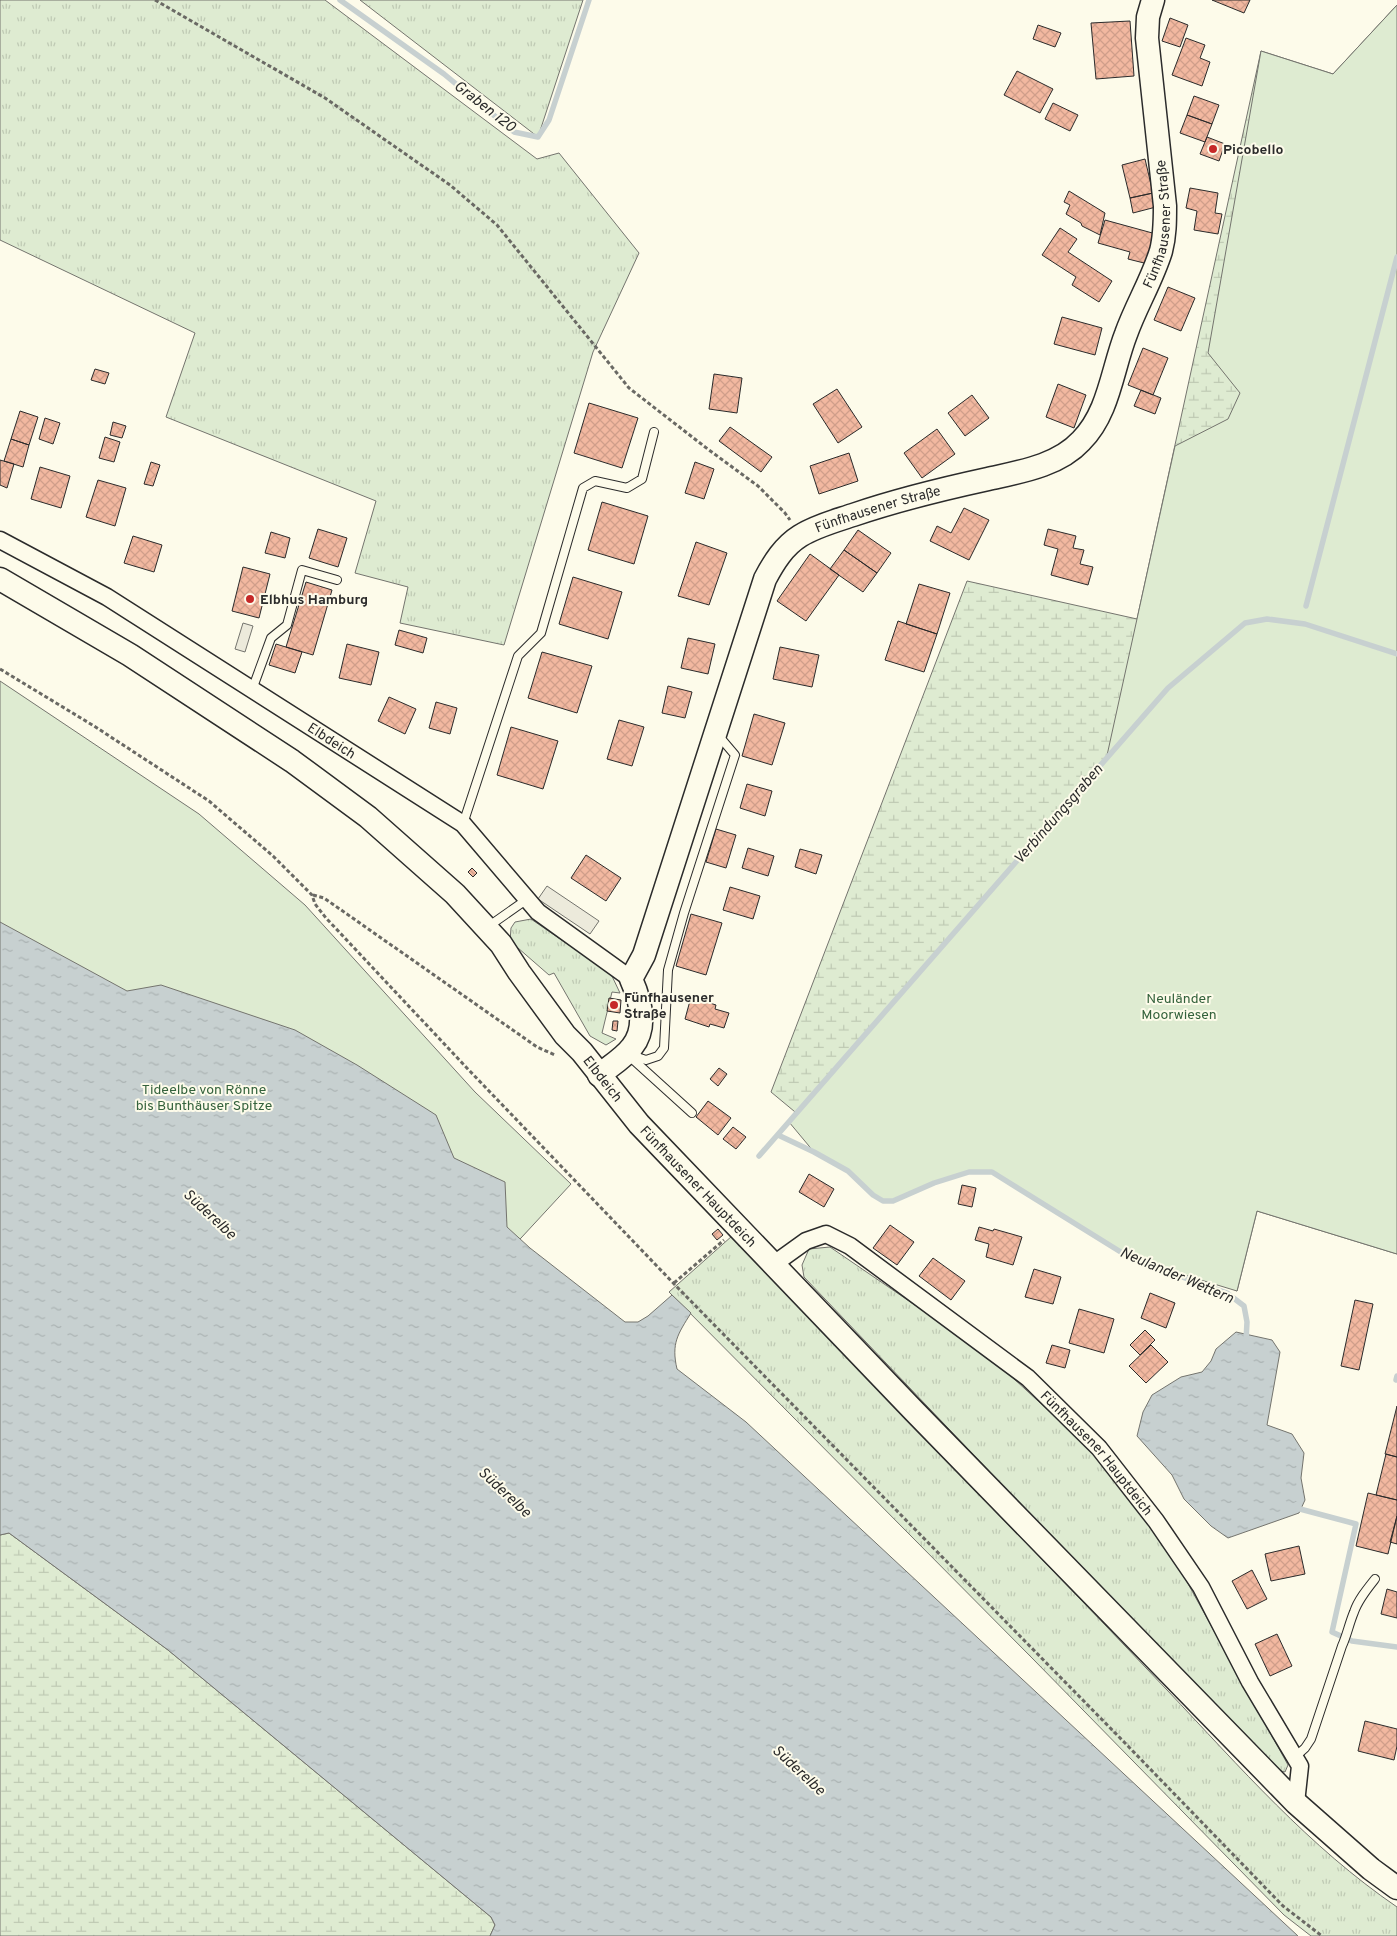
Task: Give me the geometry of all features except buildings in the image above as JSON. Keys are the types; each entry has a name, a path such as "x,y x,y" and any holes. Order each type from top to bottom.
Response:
{"street":[{"name":"Fünfhausener Straße","path":"631,979 644,955 766,580 780,554 800,536 828,523 890,502 1022,472 1046,464 1080,443 1094,425 1103,408 1127,330 1154,270 1165,229 1166,206 1147,38 1148,17 1153,0"},
{"name":"Elbdeich","path":"0,540 107,597 463,824 538,912 631,979"},
{"name":"Elbdeich","path":"0,579 130,655 292,760 368,817 455,894 494,936 528,966 550,989 560,1004 573,1055 599,1075 625,1107"},
{"path":"599,1075 634,1046 641,1024 638,999 631,979"},
{"name":"Fünfhausener Hauptdeich","path":"625,1107 914,1411 1296,1803 1371,1869 1397,1888"},
{"name":"Fünfhausener Hauptdeich","path":"774,1264 806,1242 826,1234 850,1246 1028,1378 1099,1448 1156,1521 1201,1587 1250,1682 1300,1766 1296,1803"}],"lane":[{"path":"463,824 518,656 541,633 583,488 595,481 627,488 642,479 654,432"},
{"path":"252,690 272,638 287,625 302,570 337,580"},
{"path":"626,1054 646,1060 658,1056 664,1048 668,970 684,913 735,756 716,733"},
{"path":"494,936 526,900"},
{"path":"626,1054 692,1113"},
{"path":"1295,1757 1311,1739 1354,1612 1363,1595 1375,1579"}],"path":[{"path":"155,0 325,98 450,185 498,225 629,388 708,450 758,486 785,513 800,536"},
{"path":"0,669 94,726 209,801 274,856 312,895 315,904 332,925 674,1283 1283,1906 1322,1936"},
{"path":"312,895 324,898 537,1047 573,1055"},
{"path":"674,1283 723,1241"}],"green space":[{"path":"0,0 325,0 537,159 559,153 639,253 593,352 504,645 400,623 408,587 355,573 376,501 166,417 195,333 0,240"},
{"path":"360,0 583,0 538,137"},
{"name":"Neuländer Moorwiesen","path":"1397,5 1397,1254 1257,1211 1237,1291 997,1168 888,1189 771,1092 967,581 1137,619 1261,51 1333,74"},
{"name":"Neuländer Moorwiesen","path":"1397,5 1397,1254 1257,1211 1237,1291 1132,1259 992,1172 969,1172 934,1183 893,1201 883,1201 873,1195 848,1171 814,1152 789,1122 1106,760 1175,446 1228,419 1240,393 1208,353 1261,51 1333,74"},
{"name":"Tideelbe von Rönne bis Bunthäuser Spitze","path":"0,681 199,814 305,905 475,1092 571,1184 335,1439 0,1209"},
{"path":"531,919 611,974 620,993 612,992 602,1033 616,1039 606,1045 590,1036 554,973 549,975 510,941 511,928 515,922"},
{"path":"732,1236 903,1410 900,1413 1101,1620 1276,1805 1334,1859 1397,1907 1397,1936 1311,1936 1284,1915 669,1292"},
{"path":"830,1247 988,1355 1087,1446 1165,1542 1288,1765 1285,1772 1273,1769 804,1277 802,1265 809,1249"},
{"path":"9,1533 168,1650 491,1917 495,1925 490,1936 0,1936 0,1535"}],"shaded area":[{"path":"243,623 253,626 245,652 235,649"},
{"path":"547,886 599,921 590,934 538,899"}],"water":[{"name":"Süderelbe","path":"0,922 127,991 161,985 295,1030 357,1065 436,1115 454,1158 505,1182 507,1227 530,1248 625,1322 638,1322 648,1316 672,1295 691,1313 682,1327 675,1345 677,1369 746,1422 1298,1936 490,1936 495,1925 491,1917 168,1650 9,1533 0,1535"},
{"path":"1236,1332 1272,1340 1280,1352 1267,1425 1292,1434 1304,1453 1301,1478 1305,1500 1299,1513 1228,1538 1211,1526 1184,1499 1172,1475 1137,1436 1143,1412 1152,1395 1181,1377 1202,1372 1211,1361 1216,1349"}],"waterway":[{"name":"Graben 120","path":"340,0 444,74 514,132 538,137 549,120 589,0"},
{"path":"1306,606 1397,257"},
{"name":"Verbindungsgraben","path":"759,1156 1168,688 1245,623 1267,619 1305,624 1397,654"},
{"name":"Neulander Wettern","path":"778,1135 848,1171 873,1195 883,1201 893,1201 934,1183 969,1172 992,1172 1132,1259 1227,1293 1244,1306 1247,1322 1246,1341"},
{"path":"1396,1380 1397,1376"},
{"name":"Neulander Wettern","path":"1296,1505 1300,1509 1356,1524 1332,1632 1352,1641 1397,1647"}],"place":[{"name":"Picobello","path":"1213,149"},
{"name":"Elbhus Hamburg","path":"250,599"},
{"name":"Fünfhausener Straße","path":"614,1005"}]}
